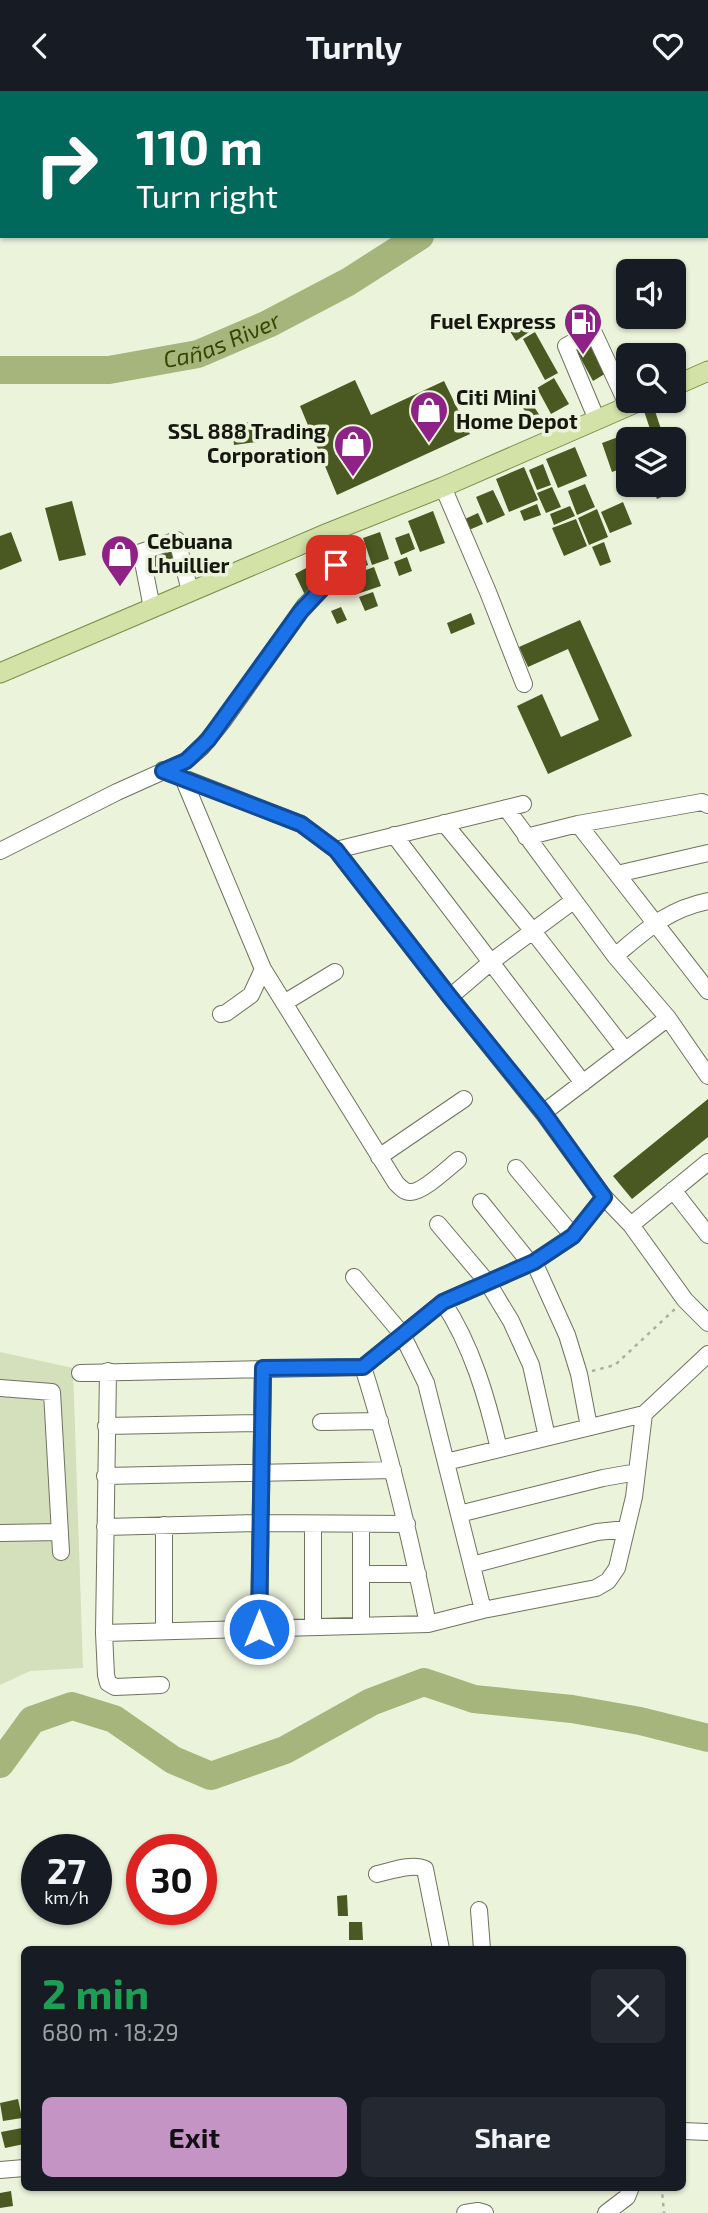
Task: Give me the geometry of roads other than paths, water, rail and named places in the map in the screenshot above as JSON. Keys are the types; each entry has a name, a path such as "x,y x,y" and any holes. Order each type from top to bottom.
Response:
{"main road":[{"path":"686,381 708,371"},
{"path":"1,670 443,487 616,411"}],"street":[{"path":"597,420 566,346 593,331 616,371"},
{"path":"443,487 524,684"},
{"path":"0,851 117,792 186,761 208,740 301,611 333,577 336,565 328,533"},
{"path":"152,608 141,552 177,540 190,591"},
{"path":"163,771 301,824 336,850 543,1112 604,1197 631,1225 685,1300 708,1323"},
{"path":"183,778 263,969 396,1183 404,1191 418,1191 458,1160"},
{"path":"526,837 578,824 702,802 708,804"},
{"path":"336,850 523,804"},
{"path":"506,808 615,956 668,1018 708,1076"},
{"path":"444,823 625,1050"},
{"path":"578,824 708,991"},
{"path":"394,835 583,1083"},
{"path":"617,874 708,853"},
{"path":"450,997 491,962 573,901"},
{"path":"615,956 655,922 679,909 708,901"},
{"path":"220,1014 226,1013 251,995 263,969"},
{"path":"284,1003 335,972"},
{"path":"543,1112 668,1018"},
{"path":"379,1157 464,1099"},
{"path":"631,1225 708,1162"},
{"path":"516,1168 573,1236"},
{"path":"673,1190 708,1235"},
{"path":"80,1373 363,1367 443,1302 532,1263 573,1236 604,1197"},
{"path":"481,1202 532,1263 567,1335 579,1374 589,1427"},
{"path":"438,1224 488,1283 511,1321 531,1365 547,1437"},
{"path":"354,1277 402,1334 426,1383 483,1611"},
{"path":"443,1302 453,1317 476,1369 499,1449"},
{"path":"446,1462 644,1414 708,1355"},
{"path":"363,1367 407,1524 428,1624"},
{"path":"259,1629 263,1368"},
{"path":"107,1371 104,1633 106,1675 108,1683 115,1687 161,1685"},
{"path":"0,1388 52,1392 61,1552"},
{"path":"104,1633 428,1624 596,1588 608,1581 617,1568 637,1472 644,1414"},
{"path":"321,1422 380,1421"},
{"path":"106,1426 261,1423"},
{"path":"105,1476 393,1470"},
{"path":"459,1514 637,1472"},
{"path":"105,1527 260,1523 407,1524"},
{"path":"313,1524 313,1627"},
{"path":"361,1524 361,1626"},
{"path":"164,1525 164,1631"},
{"path":"472,1565 597,1532 626,1529"},
{"path":"0,1532 60,1532"},
{"path":"361,1574 418,1574"},
{"path":"377,1874 411,1867 421,1866 425,1869 440,1946"},
{"path":"479,1910 482,1946"},
{"path":"686,2131 708,2132"},
{"path":"0,2169 21,2168"},
{"path":"606,2213 626,2197 629,2191"},
{"path":"465,2213 485,2213"}],"waterway":[{"name":"Cañas River","path":"0,370 109,370 198,354 268,324 348,282 417,238"},
{"path":"0,1764 32,1720 72,1706 114,1719 173,1760 211,1776 285,1750 371,1702 424,1682 474,1699 572,1709 640,1721 708,1738"}],"place":[{"name":"Fuel Express","path":"583,356"},
{"name":"Citi Mini Home Depot","path":"429,444"},
{"name":"SSL 888 Trading Corporation","path":"353,478"},
{"name":"Cebuana Lhuillier","path":"120,588"}]}
